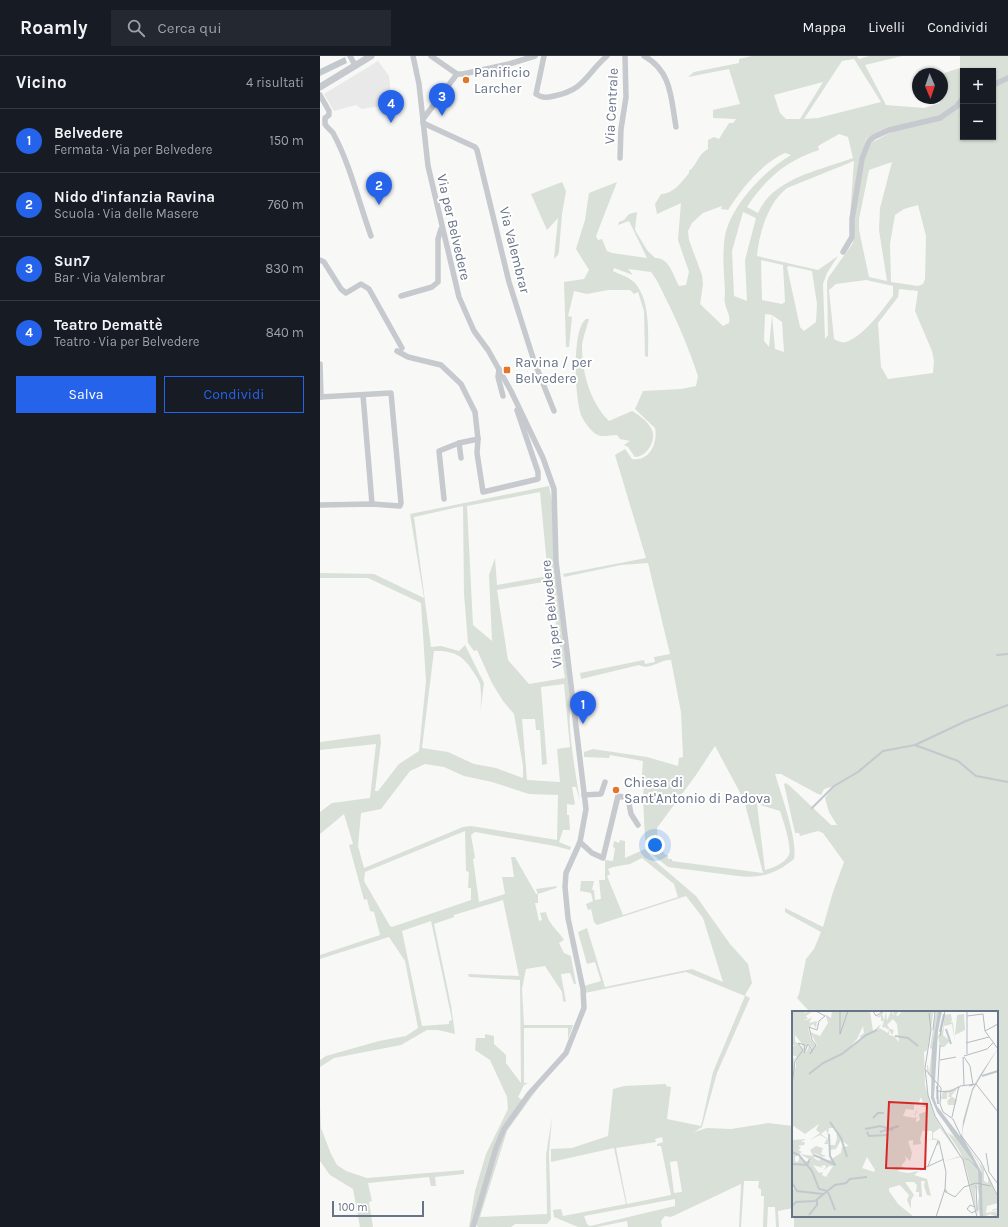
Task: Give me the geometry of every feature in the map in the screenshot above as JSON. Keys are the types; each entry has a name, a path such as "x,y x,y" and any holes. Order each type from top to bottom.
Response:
{"street":[{"path":"320,87 352,60 371,56"},
{"name":"Via per Belvedere","path":"413,56 419,84 428,166 441,229 444,231 459,297 464,312 474,331 499,369 511,391 543,458 554,488 557,568 586,809 580,842 566,873 565,890 568,918 583,989 584,1002 582,1013 568,1049 562,1059 529,1094 504,1129 496,1148 473,1227"},
{"path":"431,56 457,74 472,74 535,56"},
{"name":"Via Centrale","path":"544,56 536,94 541,97 548,98 566,94 581,85 599,63 607,56"},
{"name":"Via Centrale","path":"620,158 621,129 626,97 625,56"},
{"path":"644,56 652,61 666,77 676,127"},
{"path":"423,121 457,74"},
{"path":"996,84 1008,78"},
{"path":"320,95 329,111 329,115 325,118 324,124 332,132 352,177 358,202 371,236"},
{"path":"843,252 852,237 852,219 862,159 869,141 874,137 890,130 940,118 957,106 960,102"},
{"name":"Via Valembrar","path":"423,121 475,147 477,150 509,282 534,360 554,411"},
{"path":"400,296 432,287 438,282 438,239 441,229"},
{"name":"Via per Belvedere","path":"320,260 324,262 341,289 346,293 361,284 366,286 404,355 441,365 461,384 474,412 478,439 477,453 483,492 538,479 538,472 511,391"},
{"path":"320,504 372,504 400,506 401,503 392,393 320,397 321,367"},
{"path":"499,369 498,377 503,396"},
{"path":"363,395 372,504"},
{"path":"444,499 438,451 459,443 478,439"},
{"path":"459,443 461,458"},
{"path":"584,795 601,794 605,782"},
{"path":"580,842 592,853 602,858 618,796 628,798 630,813 638,825"}],"shaded area":[{"path":"752,56 857,56 859,59 869,56 902,56 865,65 886,105 924,108 937,104 948,104 948,72 960,68 960,101 949,111 937,117 875,134 866,139 850,216 854,161 787,188 780,194 770,210 762,228 757,256 818,270 838,256 827,273 823,284 825,339 828,335 828,278 853,243 854,219 864,160 871,143 895,130 937,121 960,103 960,140 996,140 996,85 1008,81 1008,1227 794,1227 794,1217 998,1217 998,1011 809,1011 797,998 806,959 814,949 821,932 785,912 785,908 823,927 833,892 844,862 823,833 818,831 800,836 799,833 795,833 784,784 786,783 790,786 831,825 837,825 829,812 825,798 834,786 824,789 821,795 781,774 775,774 794,841 794,859 788,864 768,874 746,877 668,867 653,855 645,838 643,799 644,776 642,775 643,761 610,755 609,758 584,757 584,752 593,749 647,757 678,766 679,758 683,757 681,712 671,660 663,661 647,667 639,665 581,679 580,673 644,660 645,664 655,662 654,657 670,654 648,563 621,565 564,577 563,574 646,558 615,455 625,449 632,459 638,459 648,454 654,445 656,433 655,428 635,409 643,391 681,389 696,386 698,376 675,318 651,272 628,269 633,275 614,268 613,271 633,281 644,299 648,318 648,357 645,356 644,311 638,292 634,294 630,290 608,290 587,294 574,291 568,316 572,317 569,347 566,347 564,282 584,279 589,270 576,249 585,220 589,193 617,182 596,236 598,240 602,239 607,251 612,253 647,258 629,221 618,225 619,222 624,220 629,214 637,212 635,230 647,250 655,258 664,260 679,286 686,285 689,272 678,240 681,203 657,214 655,204 661,194 669,192 677,187 689,173 702,154 708,149 708,140 714,137 719,139 729,123 733,123 736,119 713,118 713,110 740,104 729,69 688,77 694,72 739,63 739,59","holes":["854,59 881,102 818,118 804,119 842,61","823,82 800,119 786,119 780,113 774,95","839,134 848,137 853,158 813,171 786,183 765,201 758,213 747,207 769,179 797,159 819,150 818,146","785,153 791,155 760,179 734,212 728,224 723,257 725,302 729,315 729,323 723,326 700,304 703,285 702,275 689,240 688,231 692,223 703,213 722,206 721,209 728,210 739,193 753,177 768,163","892,162 880,208 879,230 887,281 869,277 859,230 859,219 869,170","918,205 926,236 925,279 923,284 918,286 891,282 890,244 895,215 904,209","743,212 756,218 745,260 747,301 734,296 732,251","761,260 783,265 785,302 782,304 762,300","789,266 812,271 817,304 816,322 804,331 800,327 787,267","866,280 893,286 893,296 878,315 859,335 846,342 834,339 829,290 836,284","899,289 918,291 915,311 932,351 934,361 933,373 888,379 881,367 878,323 898,297","765,314 772,315 769,347 764,341","772,315 782,322 784,352 775,349","715,746 744,800 763,873 672,861 672,859 668,859 668,855 665,855 664,852 662,852 661,846 658,846 657,828 696,775","757,804 780,811 790,851 789,855 782,863 765,870"]},
{"path":"960,56 1008,56 1008,77 996,82 996,68 960,68"},
{"path":"345,57 347,63 320,76 320,69"},
{"path":"378,61 389,76 392,104 362,109 356,105 334,111 324,94"},
{"path":"562,182 566,191 562,214 559,251 558,255 554,259 558,218 547,230 531,194"},
{"path":"586,319 589,319 582,346 582,356 588,386 592,396 602,413 609,421 632,411 643,418 653,432 650,447 644,454 635,457 628,447 624,445 630,441 620,439 617,435 603,436 594,433 582,417 576,382 576,351 581,326"},
{"path":"549,486 552,502 556,581 571,707 571,738 580,801 576,787 572,787 575,804 567,804 567,815 569,815 570,830 563,830 559,842 571,847 570,850 475,832 471,835 475,858 473,859 479,902 505,894 502,877 514,877 511,857 515,857 536,894 538,894 538,903 535,903 539,921 542,920 540,913 546,912 551,923 562,936 564,940 559,943 564,953 571,956 576,984 574,984 570,973 561,974 566,1002 563,1001 562,992 545,966 526,969 522,989 524,1025 573,1025 568,1039 568,1028 524,1028 524,1083 528,1083 524,1085 518,1097 522,1100 501,1130 471,1227 469,1227 475,1191 486,1154 508,1109 507,1097 490,1060 475,1050 476,1038 485,1038 485,1034 494,1036 494,1044 506,1055 506,1063 521,1083 520,980 469,977 468,974 519,976 503,900 454,915 454,917 434,924 451,1005 455,1034 438,1030 427,1030 401,1045 334,1058 320,1067 320,1060 326,1056 379,1041 406,1036 418,1028 405,961 389,937 320,959 320,955 380,935 374,912 370,911 367,899 364,900 349,845 353,844 344,814 320,834 320,812 332,803 370,798 376,744 320,750 320,742 380,734 381,742 375,791 378,791 399,764 419,751 426,681 421,603 368,578 320,578 320,573 374,574 424,598 410,514","holes":["540,492 548,576 497,585 495,558 489,575 492,641 473,625 467,506","463,506 464,594 468,643 474,651 477,650 492,683 503,701 514,714 523,766 523,778 496,768 474,764 448,752 422,748 434,651 458,655 470,667 480,684 480,714 484,683 465,645 459,651 441,646 431,647 414,517","549,581 565,678 529,684 508,660 497,590","564,684 570,747 557,749 560,782 527,780 522,719 535,719 536,730 540,730 542,765 547,764 541,687","425,764 444,767 464,776 492,782 529,794 558,795 557,840 471,826 463,827 364,868 358,846 361,813 381,809 410,771","465,831 466,871 469,872 468,888 471,888 471,900 392,927 364,881 365,872","431,921 452,1020 449,1021 449,1024 422,1026 402,931"]},
{"path":"620,840 625,841 625,858 645,849 655,861 696,896 730,944 748,964 752,983 745,995 750,998 717,1073 702,1127 694,1132 707,1128 731,1129 768,1123 792,1126 792,1208 778,1211 779,1227 776,1227 775,1207 768,1207 767,1227 763,1227 764,1196 761,1196 761,1189 758,1188 759,1181 744,1181 741,1227 739,1227 741,1184 671,1217 665,1216 661,1221 662,1227 628,1227 627,1221 597,1227 578,1227 554,1217 553,1210 561,1209 563,1216 626,1204 614,1148 551,1162 551,1149 572,1148 608,1136 613,1089 624,1086 666,1084 666,1086 671,1087 667,1119 701,1126 713,1072 745,996 686,972 585,993 584,986 601,981 595,962 587,964 578,932 587,928 605,987 692,969 723,982 703,918 686,896 597,925 594,922 591,909 588,910 586,904 593,901 591,893 580,891 581,881 594,881 592,890 594,890 595,900 601,899 599,880 605,880 605,860 613,861 615,848 613,847 614,841 619,843","holes":["642,858 674,884 678,897 623,915 607,876 610,874 608,869 630,864","662,1137 663,1142 657,1144 657,1146 661,1146 671,1195 627,1204 616,1148 656,1142 655,1139","677,1161 682,1192 674,1193 670,1162","675,1199 675,1206 590,1226 587,1224 584,1216"]},
{"path":"557,886 556,888 538,894 536,889"},
{"path":"538,1086 507,1131 480,1217 547,1214 546,1155 552,1117 549,1153 551,1219 547,1224 515,1224 511,1227 478,1227 476,1224 498,1147 505,1131"},
{"path":"320,1105 321,1128 331,1154 337,1165 346,1171 367,1178 464,1170 464,1174 435,1177 436,1186 431,1186 429,1177 368,1183 372,1201 369,1202 373,1227 360,1227 353,1189 330,1175 320,1161"}],"waterway":[{"path":"997,655 1008,654"},
{"path":"812,808 834,786 858,772 883,751 915,745 966,721 1008,705"},
{"path":"915,745 958,761 976,776 1008,782"}],"place":[{"name":"Panificio Larcher","path":"466,80"},
{"name":"Sun7","path":"442,116"},
{"name":"Teatro Demattè","path":"391,123"},
{"name":"Nido d'infanzia Ravina","path":"379,205"},
{"name":"Ravina / per Belvedere","path":"507,370"},
{"name":"Belvedere","path":"583,724"},
{"name":"Chiesa di Sant'Antonio di Padova","path":"616,790"}]}
